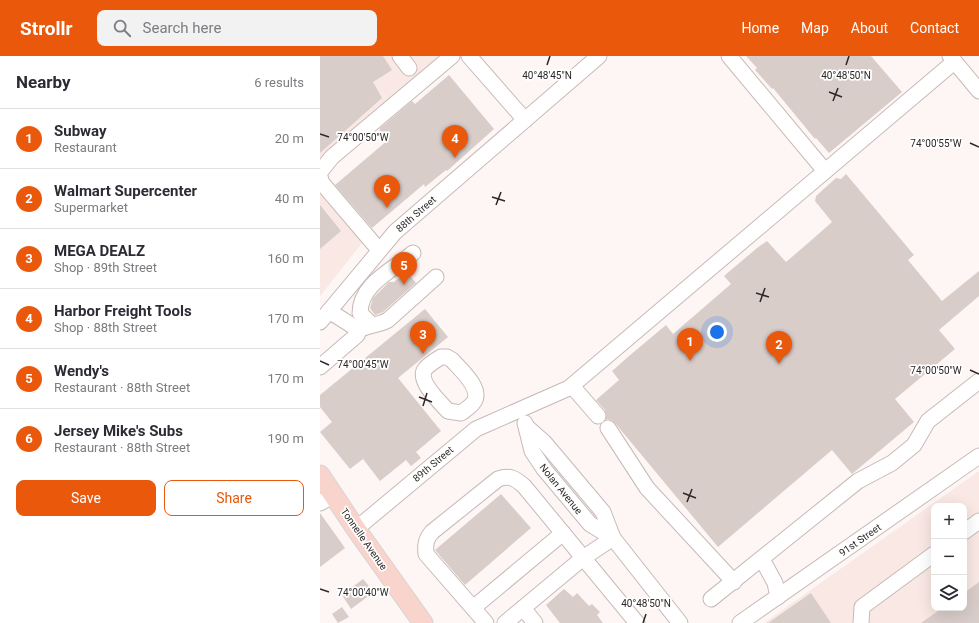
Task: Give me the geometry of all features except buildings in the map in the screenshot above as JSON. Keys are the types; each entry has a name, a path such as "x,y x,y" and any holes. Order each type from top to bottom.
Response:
{"main road":[{"name":"Tonnelle Avenue","path":"320,475 327,499 356,529 423,623"}],"street":[{"path":"400,56 409,68"},
{"path":"320,172 332,157 452,56"},
{"path":"469,56 526,120"},
{"name":"88th Street","path":"325,316 395,232 599,56"},
{"path":"729,56 825,171"},
{"path":"952,59 979,91"},
{"name":"89th Street","path":"356,529 476,429 572,386 825,171 952,59"},
{"path":"320,177 322,183 379,250"},
{"path":"365,327 360,313 360,303 364,294 389,271 413,253"},
{"path":"325,316 365,327 379,325 388,320 436,277"},
{"path":"320,367 365,327"},
{"path":"711,599 858,481 881,470 914,445 928,421 979,381"},
{"path":"572,386 598,416"},
{"path":"474,403 489,422"},
{"name":"Nolan Avenue","path":"518,409 527,427 532,451 544,469 590,524 613,538"},
{"name":"Nolan Avenue","path":"527,427 544,442 603,512 613,538 680,623"},
{"path":"608,428 647,488 734,582"},
{"name":"91st Street","path":"740,623 979,456"},
{"path":"524,486 544,469"},
{"path":"486,623 426,554 427,538 498,479 506,476 513,478 524,486 637,623"},
{"path":"967,530 979,521"},
{"path":"473,608 563,533"},
{"path":"505,623 583,558 613,538"},
{"path":"861,623 862,607 931,556"},
{"path":"762,559 775,583 778,597"},
{"path":"523,608 535,623"}],"shaded area":[{"path":"320,56 447,56 320,163"},
{"path":"320,189 362,243 320,296"},
{"path":"979,471 979,623 764,623 931,505 931,611 967,611 967,503 934,503"}],"place":[{"name":"Harbor Freight Tools","path":"455,158"},
{"name":"Jersey Mike's Subs","path":"387,208"},
{"name":"Wendy's","path":"404,285"},
{"name":"MEGA DEALZ","path":"423,354"},
{"name":"Subway","path":"690,361"},
{"name":"Walmart Supercenter","path":"779,364"}]}
